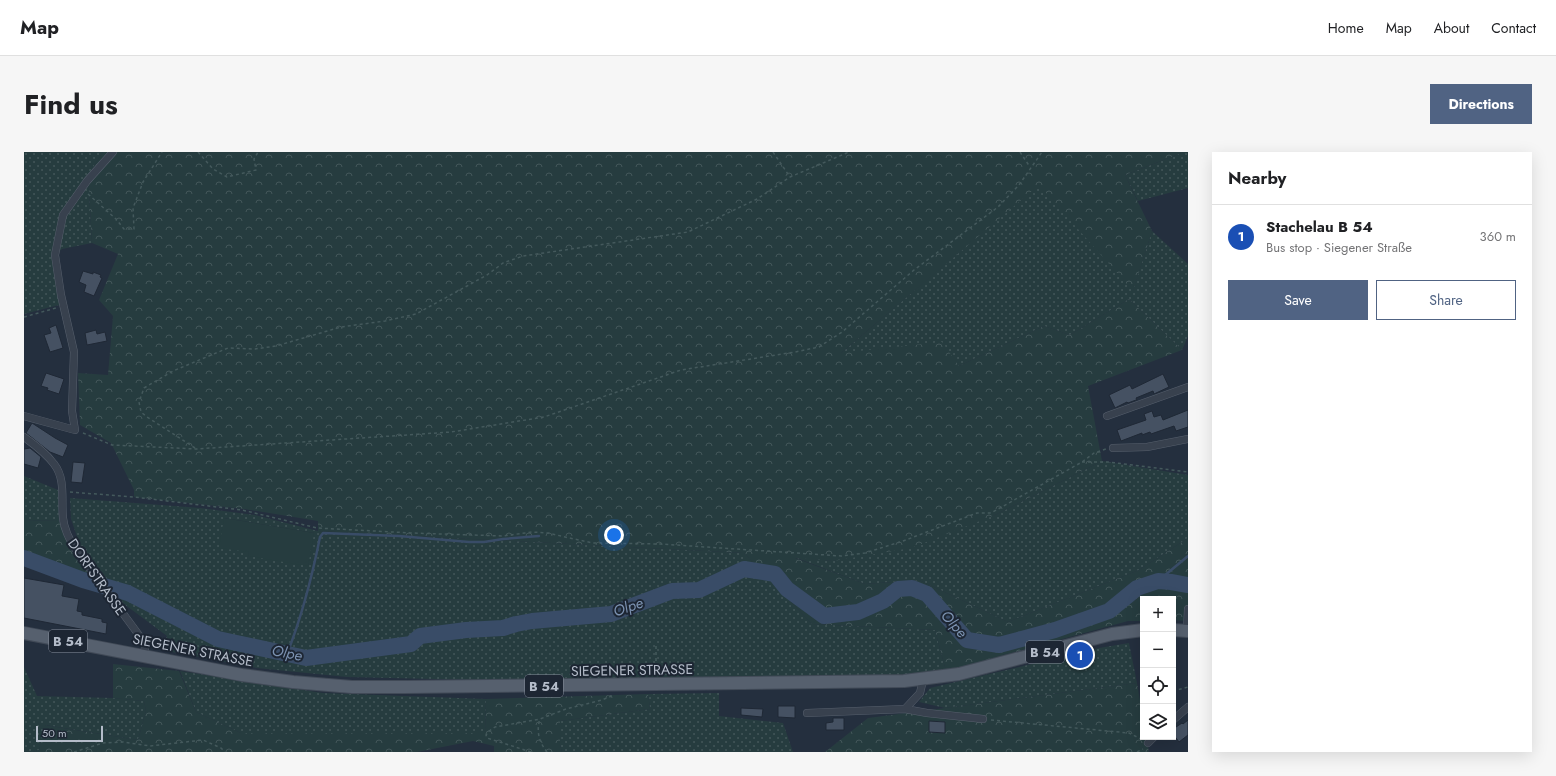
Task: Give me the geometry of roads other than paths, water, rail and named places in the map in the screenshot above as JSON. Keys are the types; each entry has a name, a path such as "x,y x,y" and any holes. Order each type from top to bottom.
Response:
{"main road":[{"name":"SIEGENER STRASSE","path":"24,633 242,674 318,685 406,687 876,683 923,680 959,674 1112,634 1140,630"},
{"path":"1176,630 1188,631"}],"street":[{"path":"24,416 75,430 72,411 74,352 61,295 55,256 63,215 82,188 113,152"},
{"path":"1107,416 1188,387"},
{"name":"DORFSTRASSE","path":"24,437 55,464 61,477 65,528 74,547 144,642 144,656"},
{"path":"1113,448 1147,447 1188,439"},
{"path":"1188,609 1188,631"},
{"path":"905,709 920,692 923,680"},
{"path":"1176,717 1188,707"},
{"path":"807,713 905,709 983,719"},
{"path":"1148,743 1151,740"}],"waterway":[{"path":"287,654 302,611 320,537 323,533 399,536 469,542 484,542 539,536"},
{"path":"1158,581 1188,556"},
{"name":"Olpe","path":"24,558 83,580 128,593 218,639 306,658 411,644 420,636 466,630 503,628 532,621 611,614 672,591 699,590 744,569 775,574 787,589 824,616 858,612 883,601 898,589 912,588 927,594 967,640 999,645 1055,630 1109,611 1137,588 1158,581 1188,585"}],"place":[{"name":"Stachelau B 54","path":"1080,655"}]}
